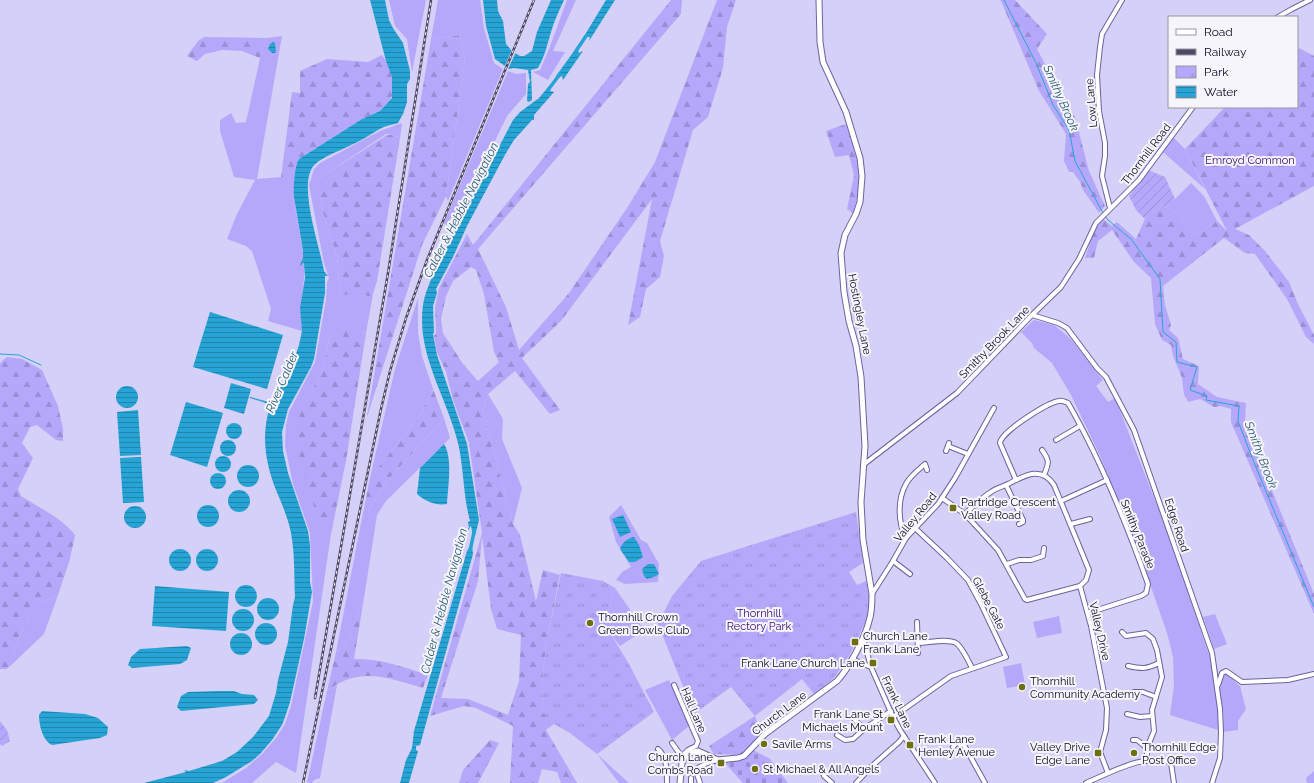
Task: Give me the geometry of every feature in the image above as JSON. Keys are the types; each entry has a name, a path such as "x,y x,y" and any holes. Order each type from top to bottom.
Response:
{"main road":[{"name":"Hostingley Lane","path":"819,0 820,42 823,62 846,112 860,158 862,176 860,202 856,214 845,235 840,252 844,292 861,377 864,428 861,502 864,540 872,594 870,621 864,635"},
{"name":"Church Lane","path":"682,758 690,753 698,751 718,760 744,756 765,734 837,681 846,671 864,635"},
{"path":"680,783 682,758"}],"street":[{"name":"Low Lane","path":"1110,208 1102,176 1105,144 1099,111 1098,75 1102,34 1122,0"},
{"path":"1280,16 1292,8 1310,0"},
{"name":"Thornhill Road","path":"1110,208 1139,180 1192,108"},
{"name":"Smithy Brook Lane","path":"863,464 957,392 1061,287 1079,259 1094,226 1110,208"},
{"name":"Edge Road","path":"1032,315 1058,323 1067,328 1097,368 1106,377 1134,430 1212,653 1220,709 1221,732 1220,758 1212,783"},
{"name":"Smithy Parade","path":"1016,480 1000,440 1021,420 1050,404 1061,400 1068,403 1088,438 1107,480 1148,584 1146,593 1141,596 1088,613"},
{"name":"Valley Road","path":"872,594 906,538 916,529 942,498 955,478 994,408"},
{"path":"1056,440 1080,426"},
{"path":"947,447 968,454"},
{"path":"1042,450 1049,462 1044,475"},
{"path":"906,538 900,522 901,498 903,491 905,485 925,464 927,470"},
{"path":"942,498 965,514 998,550 1027,600 1080,586 1086,580 1089,570 1071,524 1051,480 1044,475 1032,474 991,491 965,514"},
{"path":"1061,501 1107,480"},
{"path":"1006,485 1022,518 1023,522 1020,524"},
{"path":"1071,524 1090,519"},
{"name":"Glebe Gate","path":"916,529 968,580 1006,657 972,668"},
{"path":"1006,564 1019,560 1031,560 1043,556 1044,548"},
{"path":"893,561 910,574"},
{"name":"Valley Drive","path":"1080,586 1088,613 1107,708 1106,730 1100,752 1108,773"},
{"path":"917,622 918,653"},
{"path":"1122,632 1125,638 1146,633 1153,638 1162,677 1152,710 1154,731 1147,748 1147,761"},
{"name":"Frank Lane","path":"864,635 871,667 893,717 935,783"},
{"path":"893,717 951,676 972,668 955,642 946,641 918,643"},
{"name":"Frank Lane","path":"852,659 871,667"},
{"path":"1128,666 1142,669 1159,663"},
{"path":"1217,687 1222,673 1226,671 1242,682 1288,680 1314,674"},
{"name":"Hall Lane","path":"674,685 698,741 696,746 688,750 682,758"},
{"path":"1134,692 1143,692 1156,697"},
{"path":"837,735 845,740 853,739 864,729 891,711"},
{"path":"1127,714 1140,717 1152,716"},
{"path":"855,720 864,729"},
{"path":"856,783 904,736"},
{"path":"1133,740 1137,740 1147,748"},
{"path":"672,743 682,758"},
{"path":"953,747 956,743 964,745 985,783"},
{"path":"658,749 661,752 667,771 667,783"},
{"path":"700,783 697,774 698,768 707,763 718,760"},
{"path":"1086,783 1108,773 1147,761 1161,760 1171,763 1174,783"},
{"path":"822,768 824,776 832,783"},
{"path":"691,778 691,783"},
{"path":"1098,778 1101,783"}],"green space":[{"path":"389,0 426,0 412,72 407,39 395,26"},
{"path":"438,0 480,0 484,28 494,63 503,69 448,201 446,196 465,61 460,35 431,39"},
{"path":"567,0 576,0 553,51 565,52 548,80 533,72 540,70"},
{"path":"671,0 682,0 681,14 478,249 506,307 519,350 569,293 629,205 655,162 717,0 736,0 727,27 723,68 708,117 693,130 660,241 664,256 660,277 646,289 640,317 628,325 652,199 561,321 522,358 560,410 550,414 515,371 488,394 483,412 513,524 520,535 536,601 543,570 560,575 546,645 542,684 543,712 554,724 546,730 577,783 561,783 557,772 542,769 538,783 510,783 513,726 476,708 464,706 430,716 482,533 469,443 453,400 446,372 437,352 434,335 436,334 435,308 439,288 467,234 473,245","holes":["471,267 476,270 484,294 494,352 499,362 478,381 463,364 443,333 441,319 446,296 453,281","482,536 491,609 497,629 521,635 519,681 508,715 468,699 441,698 478,581"]},
{"path":"999,0 1015,0 1047,34 1037,49 1065,102 1075,117 1089,171 1105,206 1099,213 1073,172 1069,172 1064,161 1066,134 1039,91 1001,1"},
{"path":"460,35 465,61 446,196 422,245 367,417 431,39"},
{"path":"282,36 257,179 295,177 294,188 296,210 304,266 301,309 302,331 268,321 271,309 252,251 246,246 227,239 237,214 255,180 234,177 220,131 220,120 231,113 236,123 246,122 260,58 267,38"},
{"path":"204,37 267,38 260,58 242,51 222,50 205,54 197,61 187,56 198,41"},
{"name":"Emroyd Common","path":"1299,48 1314,56 1314,186 1235,229 1249,235 1265,251 1289,282 1298,304 1314,335 1314,344 1306,337 1287,299 1255,254 1245,253 1224,238 1163,286 1165,305 1171,325 1169,330 1178,338 1183,359 1199,366 1198,384 1217,397 1246,403 1245,424 1314,594 1314,614 1231,422 1231,409 1221,406 1214,407 1200,399 1188,402 1184,394 1182,378 1173,356 1171,345 1162,340 1155,324 1151,278 1134,262 1112,230 1098,241 1094,258 1085,258 1095,228 1103,219 1112,226 1117,222 1136,239 1145,219 1160,205 1176,213 1197,235 1217,221 1227,231 1185,149 1224,108 1298,108"},
{"path":"382,55 388,64 392,77 392,96 390,100 380,111 362,119 299,159 295,177 281,177 292,92 300,93 300,71 327,59 368,62"},
{"path":"508,71 516,74 526,73 526,94 507,116 468,197 458,215 452,215 447,225 444,223"},
{"path":"402,123 400,138 386,134 329,172 321,196 323,212 337,256 340,293 369,296 373,294 366,333 337,328 331,331 322,372 300,413 328,534 331,534 296,773 276,762 252,783 222,783 246,768 262,754 276,738 285,724 291,706 313,601 310,533 293,484 285,446 286,425 289,412 315,362 326,300 327,282 329,278 324,263 309,185 314,169 320,163 380,131"},
{"path":"846,124 856,158 859,178 857,201 853,213 847,209 854,175 849,155 835,157 826,131"},
{"path":"387,135 393,135 400,138 377,281 373,294 370,296 340,294 337,256 323,212 321,196 322,184 329,172"},
{"path":"1173,137 1185,149 1205,189 1163,152"},
{"path":"1148,170 1165,177 1175,199 1166,208 1160,205 1145,219 1136,210 1129,196"},
{"path":"1191,183 1204,196 1217,221 1197,235 1176,213 1166,208"},
{"path":"418,298 418,332 422,356 433,389 420,415 370,478 395,369"},
{"path":"1034,320 1054,325 1071,339 1103,380 1096,386 1108,402 1115,398 1171,541 1210,658 1218,709 1218,730 1170,715 1174,686 1173,657 1167,633 1142,561 1101,458 1071,395 1052,363 1034,348 1032,343 1021,332"},
{"path":"337,327 366,333 346,461 331,534 328,534 318,519 300,461 297,434 300,412 322,372 331,331"},
{"path":"7,357 22,359 42,370 58,406 63,429 63,441 56,440 37,425 30,427 22,443 33,458 18,489 21,496 57,518 75,535 70,559 58,595 41,603 34,610 21,634 7,669 0,669 0,364"},
{"path":"433,389 444,418 386,482 361,523 370,478 420,415"},
{"path":"488,394 503,419 502,439 522,488 513,524 483,412"},
{"path":"444,418 450,438 386,501 377,515 364,598 346,646 336,652 361,523 386,482"},
{"path":"621,505 641,540 647,543 659,564 658,582 625,584 616,580 622,572 631,567 616,542 609,517"},
{"name":"Thornhill Rectory Park","path":"856,512 863,563 849,572 857,585 866,581 870,602 866,621 849,656 834,678 814,694 802,679 755,716 731,687 694,714 658,624 672,596 701,561"},
{"path":"561,573 603,581 615,588 605,621 654,712 597,754 570,733 554,724 543,713 542,684 546,645"},
{"path":"615,588 644,630 620,646 612,636 605,621"},
{"path":"58,595 44,634 7,669 21,634 34,610 41,603"},
{"path":"364,598 354,659 373,660 400,666 428,675 423,688 395,680 375,676 365,676 344,681 327,691 336,652 346,646"},
{"path":"1215,614 1227,644 1214,649 1203,617"},
{"path":"1059,616 1062,633 1037,638 1033,622"},
{"path":"1021,663 1025,685 1007,688 1003,667"},
{"path":"1226,673 1240,686 1246,709 1238,721 1238,730 1223,732 1220,681"},
{"path":"669,680 689,726 672,740 645,690"},
{"path":"337,685 320,778 314,780 312,783 307,783 327,691"},
{"path":"755,716 762,735 740,755 714,754 709,746"},
{"path":"0,721 7,730 10,741 2,746 0,744"},
{"path":"490,740 499,743 478,783 459,783 463,770"},
{"path":"753,750 770,759 788,783 743,783 724,762 747,756"},
{"path":"597,754 629,783 619,783"},
{"path":"1314,771 1314,783 1307,783 1306,778"}],"water":[{"name":"River Calder","path":"370,0 385,0 389,20 403,43 410,71 410,79 407,84 407,102 398,123 383,128 319,161 312,168 309,177 309,203 324,271 328,276 325,276 325,293 314,359 288,409 282,432 283,451 288,473 308,531 310,545 310,582 312,592 304,639 290,702 282,725 272,740 252,761 226,777 213,783 144,783 186,772 184,770 189,771 222,761 237,752 253,737 269,716 276,693 288,642 295,597 293,549 291,533 285,511 272,480 267,459 265,438 267,417 270,406 269,404 250,397 272,402 292,366 302,331 300,308 305,278 303,262 301,266 300,265 303,258 303,251 294,197 296,166 299,159 362,119 380,111 392,98 392,77 386,61"},
{"path":"483,0 497,0 498,11 503,21 506,44 512,51 520,56 524,56 532,51 537,32 551,0 564,0 540,64 538,68 531,70 532,100 529,102 527,101 528,84 530,82 528,70 514,68 509,69 495,59 486,26"},
{"path":"606,0 615,0 589,41 590,37 585,39 583,38"},
{"path":"273,42 275,43 275,53 272,53 268,49 270,44"},
{"path":"577,47 579,49 579,53 583,51 563,80 562,76 558,78 556,76"},
{"path":"549,86 551,88 550,91 554,92 534,115 534,120 532,120 514,140 467,226 436,289 437,293 433,306 433,334 437,355 467,444 479,520 475,536 473,535 471,526 469,528 468,522 470,521 458,443 428,358 424,341 422,323 423,305 436,268 513,120 520,112 539,98"},
{"path":"210,312 283,335 267,389 193,367"},
{"path":"231,383 251,389 244,414 224,408"},
{"path":"123,386 131,386 138,393 138,401 131,408 123,408 116,401 116,393"},
{"path":"186,402 223,413 207,467 170,455"},
{"path":"138,410 141,455 120,456 117,412"},
{"path":"234,423 240,425 242,431 240,437 234,439 228,437 226,431 228,425"},
{"path":"228,440 234,442 236,448 234,454 228,456 222,454 220,448 222,442"},
{"path":"444,444 447,450 449,465 447,504 435,504 427,501 417,494 420,468"},
{"path":"223,456 229,458 231,464 229,470 223,472 217,470 215,464 217,458"},
{"path":"141,457 144,502 123,503 120,458"},
{"path":"244,465 252,465 259,472 259,480 252,487 244,487 237,480 237,472"},
{"path":"218,473 224,475 226,481 224,487 218,489 212,487 210,481 212,475"},
{"path":"235,490 243,490 250,497 250,505 243,512 235,512 228,505 228,497"},
{"path":"208,505 216,508 219,516 216,524 208,527 200,524 197,516 200,508"},
{"path":"135,506 143,509 146,517 143,525 135,528 127,525 124,517 127,509"},
{"path":"623,515 631,532 620,537 612,519"},
{"path":"634,537 639,545 643,557 635,562 629,562 620,549 625,541"},
{"path":"470,546 472,546 473,554 420,745 416,746 416,750 418,751 409,783 400,783 406,760 412,748 414,731 467,551"},
{"path":"180,549 188,552 191,560 188,568 180,571 172,568 169,560 172,552"},
{"path":"207,549 215,552 218,560 215,568 207,571 199,568 196,560 199,552"},
{"path":"648,564 654,564 659,574 647,579 644,576 642,569"},
{"path":"242,585 250,585 257,592 257,600 250,607 242,607 235,600 235,592"},
{"path":"155,586 229,592 226,631 152,626"},
{"path":"264,598 272,598 279,605 279,613 272,620 264,620 257,613 257,605"},
{"path":"239,609 247,609 254,616 254,624 247,631 239,631 232,624 232,616"},
{"path":"262,623 270,623 277,630 277,638 270,645 262,645 255,638 255,630"},
{"path":"241,633 249,636 252,644 249,652 241,655 233,652 230,644 233,636"},
{"path":"187,646 191,648 187,660 180,664 132,668 128,665 131,657 140,649"},
{"path":"234,691 242,694 254,695 258,700 254,704 181,711 177,707 181,696 188,692"},
{"path":"42,711 85,714 98,718 108,727 107,735 100,738 52,745 43,736 39,715"}],"pier":[{"path":"512,49 516,52 508,69 504,68"}],"waterway":[{"name":"Smithy Brook","path":"1004,0 1036,63 1053,105 1069,130 1075,161 1103,213"},
{"name":"Calder & Hebble Navigation","path":"576,51 586,36"},
{"name":"Calder & Hebble Navigation","path":"548,90 560,74"},
{"name":"Smithy Brook","path":"1105,216 1131,239 1160,279 1163,332 1176,342 1177,362 1197,367 1190,390 1207,396 1206,400 1239,406 1238,421 1314,607"},
{"path":"0,354 19,355 41,365"},
{"path":"463,551 469,528"},
{"name":"Calder & Hebble Navigation","path":"470,551 474,532"}],"railway":[{"path":"315,698 388,273 431,0"},
{"path":"303,783 390,371 406,318 427,260 534,0"}],"place":[{"name":"Partridge Crescent Valley Road","path":"953,508"},
{"name":"Thornhill Crown Green Bowls Club","path":"590,623"},
{"name":"Church Lane Frank Lane","path":"855,642"},
{"name":"Frank Lane Church Lane","path":"873,663"},
{"name":"Thornhill Community Academy","path":"1022,687"},
{"name":"Frank Lane St Michaels Mount","path":"891,720"},
{"name":"Savile Arms","path":"764,744"},
{"name":"Frank Lane Henley Avenue","path":"910,745"},
{"name":"Valley Drive Edge Lane","path":"1098,753"},
{"name":"Thornhill Edge Post Office","path":"1134,753"},
{"name":"Church Lane Combs Road","path":"721,763"},
{"name":"St Michael & All Angels","path":"755,769"}]}
